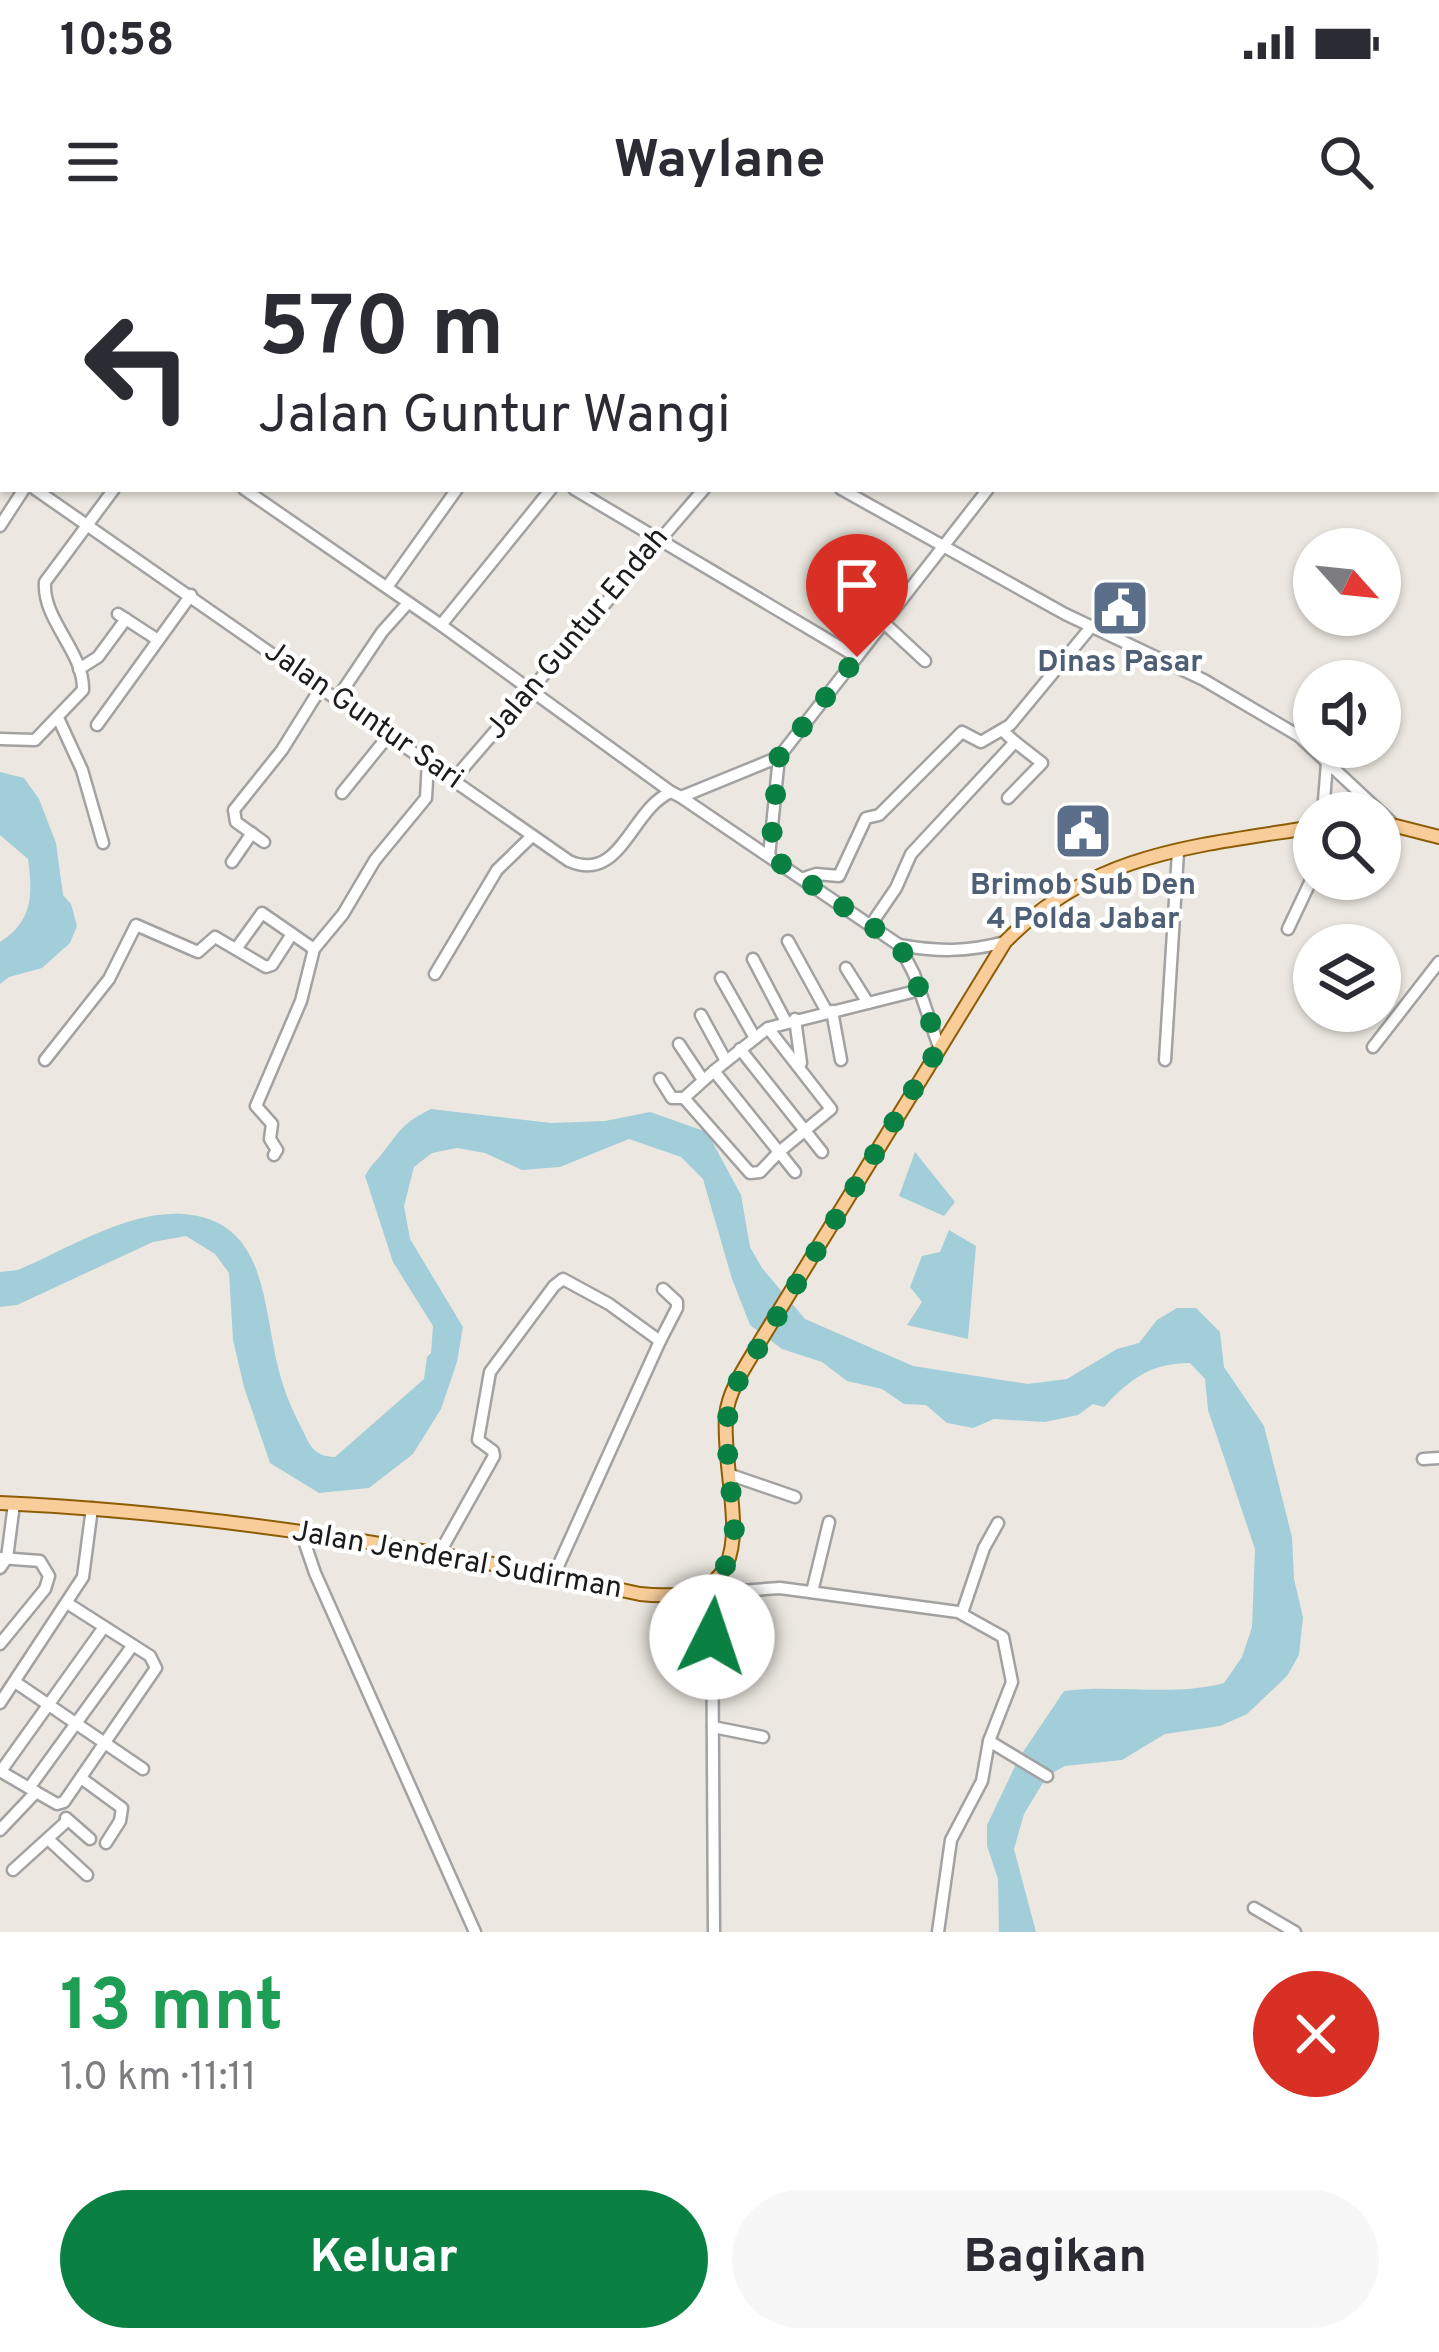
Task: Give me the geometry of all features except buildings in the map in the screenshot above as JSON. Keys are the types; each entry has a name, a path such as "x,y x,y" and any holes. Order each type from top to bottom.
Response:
{"main road":[{"path":"1401,826 1439,837"},
{"path":"712,1589 735,1538 728,1407 760,1340 1005,942 1068,889 1126,862 1293,831"},
{"name":"Jalan Jenderal Sudirman","path":"7,1503 301,1532 666,1597 712,1589"}],"street":[{"path":"0,526 22,492"},
{"name":"Jalan Guntur Sari","path":"39,492 579,865 605,862 616,854 648,806 676,794"},
{"path":"0,739 29,742 59,720 83,690 80,669 44,595 48,572 112,492"},
{"path":"248,492 899,945 938,952 972,951 1005,942"},
{"path":"387,587 455,492"},
{"path":"441,625 547,492"},
{"path":"579,492 857,657"},
{"name":"Jalan Guntur Endah","path":"453,780 701,492"},
{"path":"847,492 1091,627 1231,694 1293,732"},
{"path":"676,794 779,757 986,492"},
{"path":"97,725 190,595"},
{"path":"338,699 382,632 408,603"},
{"path":"80,669 98,657 122,616 158,640"},
{"path":"883,622 925,661"},
{"path":"804,878 816,874 838,877 866,818 879,815 962,732 982,742 1003,731 1091,627"},
{"path":"264,842 236,822 234,809 274,762 320,689"},
{"path":"59,720 82,770 103,843"},
{"path":"1003,731 1042,764 1008,798"},
{"path":"343,793 389,735"},
{"path":"870,926 896,888 911,854 1015,742"},
{"path":"770,856 779,757"},
{"path":"274,1155 272,1125 256,1108 301,1001 314,949 343,914 375,860 426,797 428,762"},
{"path":"1332,768 1356,792"},
{"path":"232,862 252,833"},
{"path":"434,974 500,866 532,836"},
{"path":"1165,1060 1178,852"},
{"path":"1288,929 1302,900"},
{"path":"236,949 262,913 314,949"},
{"path":"45,1060 110,979 136,925 198,952 215,937 268,967 292,934"},
{"path":"788,941 830,1012 841,1060"},
{"path":"899,945 939,1047"},
{"path":"753,959 790,1021 801,1068"},
{"path":"1373,1047 1439,962"},
{"path":"846,968 868,1003"},
{"path":"721,979 755,1038"},
{"path":"660,1079 672,1098 685,1098 768,1028 920,990"},
{"path":"701,1015 726,1060"},
{"path":"685,1098 750,1173 760,1172 831,1108 768,1028"},
{"path":"680,1044 703,1080"},
{"path":"740,1049 822,1151"},
{"path":"714,1071 795,1172"},
{"path":"439,1554 494,1456 493,1450 478,1441 490,1372 559,1280 609,1304 659,1341"},
{"path":"554,1575 677,1308 663,1288"},
{"path":"1424,1459 1439,1458"},
{"path":"731,1475 795,1497"},
{"path":"0,1645 47,1586 49,1576 41,1562 2,1561 7,1503"},
{"path":"1,1699 85,1569 92,1508"},
{"path":"812,1592 829,1522"},
{"path":"962,1613 984,1548 998,1523"},
{"path":"301,1532 475,1932"},
{"path":"714,1932 712,1589 780,1588 962,1613 1003,1637 1010,1690 989,1741 982,1781 951,1840 938,1932"},
{"path":"60,1804 156,1668 154,1659 67,1603"},
{"path":"90,1839 67,1821 60,1804 2,1774 104,1627"},
{"path":"0,1830 133,1645"},
{"path":"15,1682 143,1769"},
{"path":"713,1727 763,1737"},
{"path":"989,1741 1047,1776"},
{"path":"81,1778 122,1808 106,1843"},
{"path":"13,1870 67,1821"},
{"path":"48,1839 87,1875"},
{"path":"1253,1908 1292,1930"}],"water":[{"path":"0,772 24,778 39,799 56,843 63,895 77,926 70,943 42,968 0,984 0,942 25,916 30,884 28,859 0,835"},
{"path":"431,1109 551,1123 605,1121 650,1112 707,1132 741,1195 750,1247 805,1319 913,1366 1028,1384 1067,1379 1117,1349 1139,1343 1157,1320 1177,1308 1196,1308 1220,1332 1224,1367 1264,1426 1292,1537 1294,1579 1303,1617 1299,1655 1287,1676 1247,1714 1220,1726 1165,1734 1122,1760 1065,1766 1047,1776 1024,1814 1014,1849 1036,1932 999,1932 998,1879 987,1846 987,1825 1019,1758 1064,1691 1204,1687 1224,1683 1242,1657 1252,1627 1255,1549 1208,1410 1205,1379 1190,1363 1164,1366 1142,1374 1104,1407 1093,1404 1078,1415 1045,1422 994,1419 973,1428 947,1423 926,1405 904,1404 882,1389 847,1381 822,1362 782,1349 750,1325 703,1179 681,1157 629,1139 560,1167 522,1170 485,1153 457,1148 432,1153 414,1167 404,1206 410,1239 463,1327 441,1409 413,1454 369,1488 319,1493 270,1463 233,1340 229,1273 215,1254 186,1236 153,1242 17,1305 0,1307 0,1272 18,1270 141,1218 183,1214 211,1220 232,1232 247,1250 264,1295 292,1409 314,1450 335,1457 424,1379 433,1326 393,1262 365,1176 404,1127"},
{"path":"915,1152 955,1202 944,1216 899,1196"},
{"path":"949,1230 976,1246 968,1339 907,1325 922,1302 910,1287 922,1256 940,1252"}],"place":[{"name":"Dinas Pasar","path":"1120,608"},
{"name":"Brimob Sub Den 4 Polda Jabar","path":"1083,831"}],"route":[{"path":"712,1637 712,1585 728,1562 736,1528 726,1434 730,1395 939,1047 899,945 770,856 779,757 857,657"}]}
